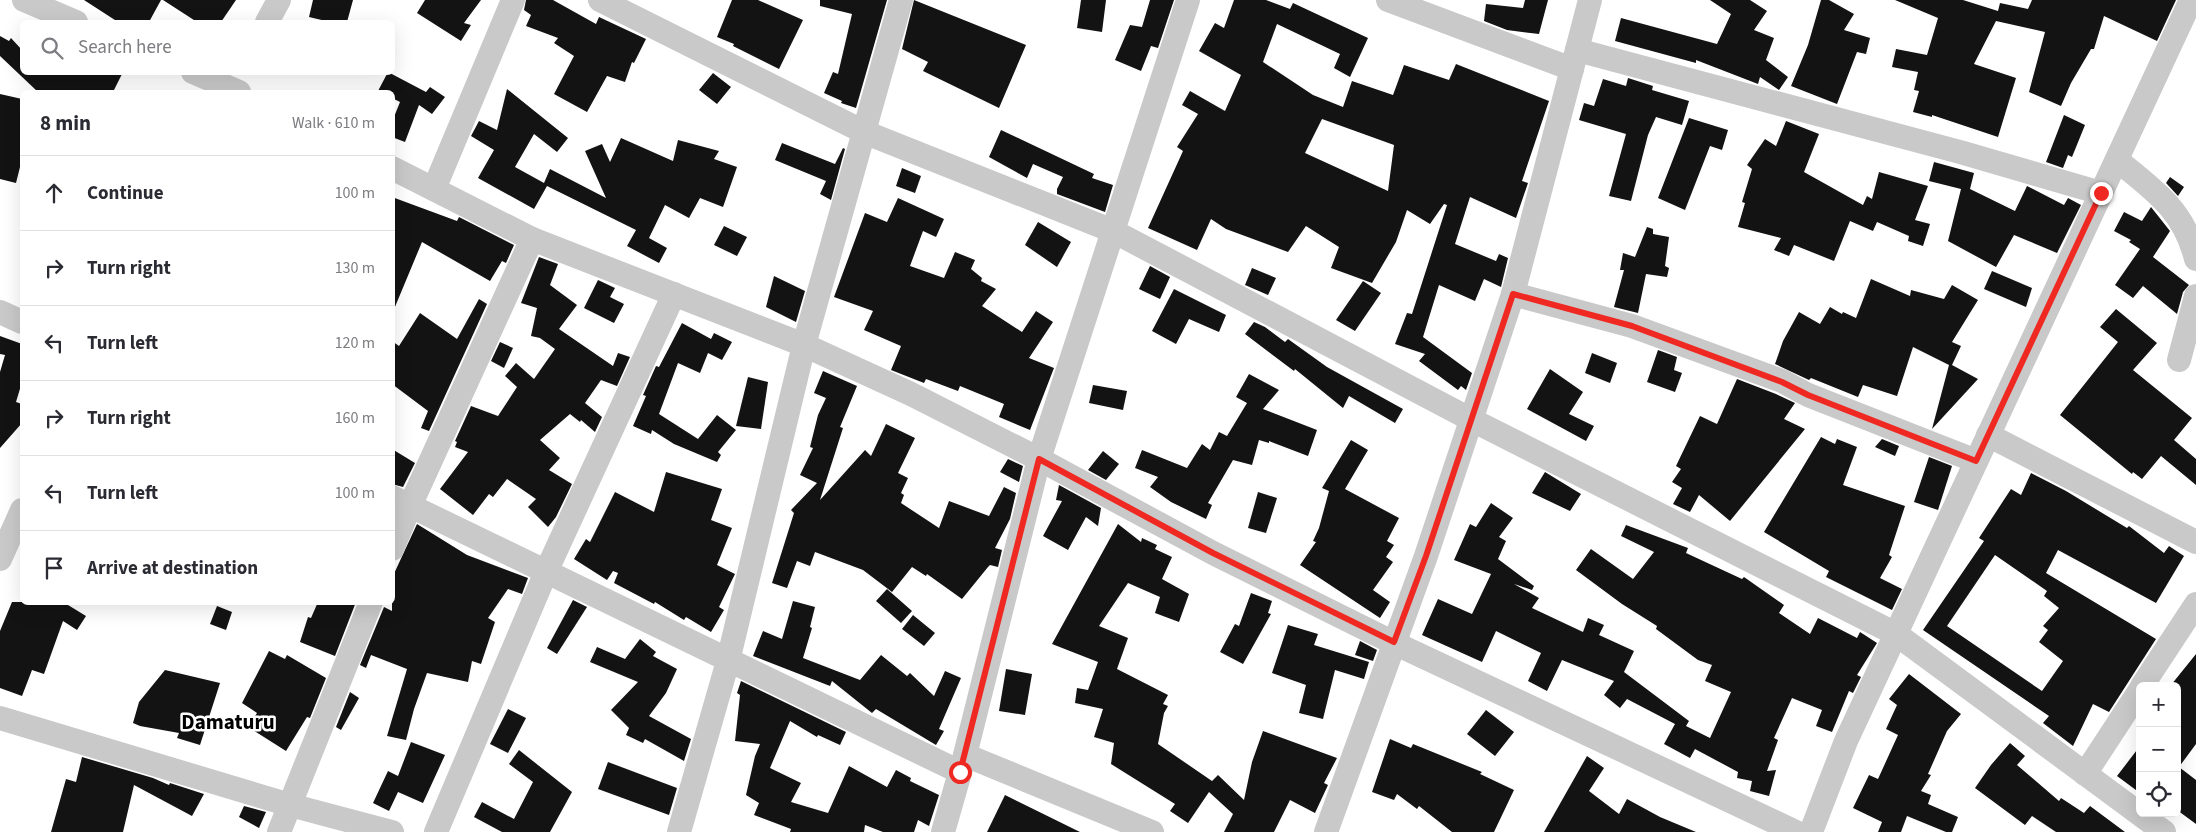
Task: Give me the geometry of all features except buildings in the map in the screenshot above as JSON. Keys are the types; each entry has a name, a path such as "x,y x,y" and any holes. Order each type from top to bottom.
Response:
{"street":[{"path":"24,0 71,20"},
{"path":"268,20 279,0"},
{"path":"434,189 513,0"},
{"path":"600,0 864,132 1112,231 1470,419 1896,634 2164,832"},
{"path":"678,832 728,661 804,345 902,0"},
{"path":"943,832 963,764 1039,459 1188,0"},
{"path":"1388,0 1574,59 1960,152 2101,193"},
{"path":"1326,832 1426,556 1513,294 1590,0"},
{"path":"1811,832 1846,741 2191,0"},
{"path":"202,75 234,86"},
{"path":"2116,160 2173,209 2192,241 2196,259"},
{"path":"395,170 532,239 804,345 911,394 1039,459 1213,553 1394,642 1796,832"},
{"path":"395,533 401,502 532,239"},
{"path":"436,832 546,572 674,294"},
{"path":"1513,294 1632,326 1782,382 1808,395 1976,461"},
{"path":"2179,360 2196,296"},
{"path":"0,312 20,321"},
{"path":"1988,435 2196,542"},
{"path":"401,502 728,661 963,764 1152,832"},
{"path":"0,559 20,514"},
{"path":"2145,682 2196,604"},
{"path":"279,832 370,605"},
{"path":"2085,774 2136,696"},
{"path":"0,718 290,805 392,832"}],"district":[{"name":"Damaturu","path":"228,722"}],"route":[{"path":"960,772 1039,459 1213,553 1394,642 1426,556 1513,294 1632,326 1782,382 1808,395 1976,461 2101,193"}]}
